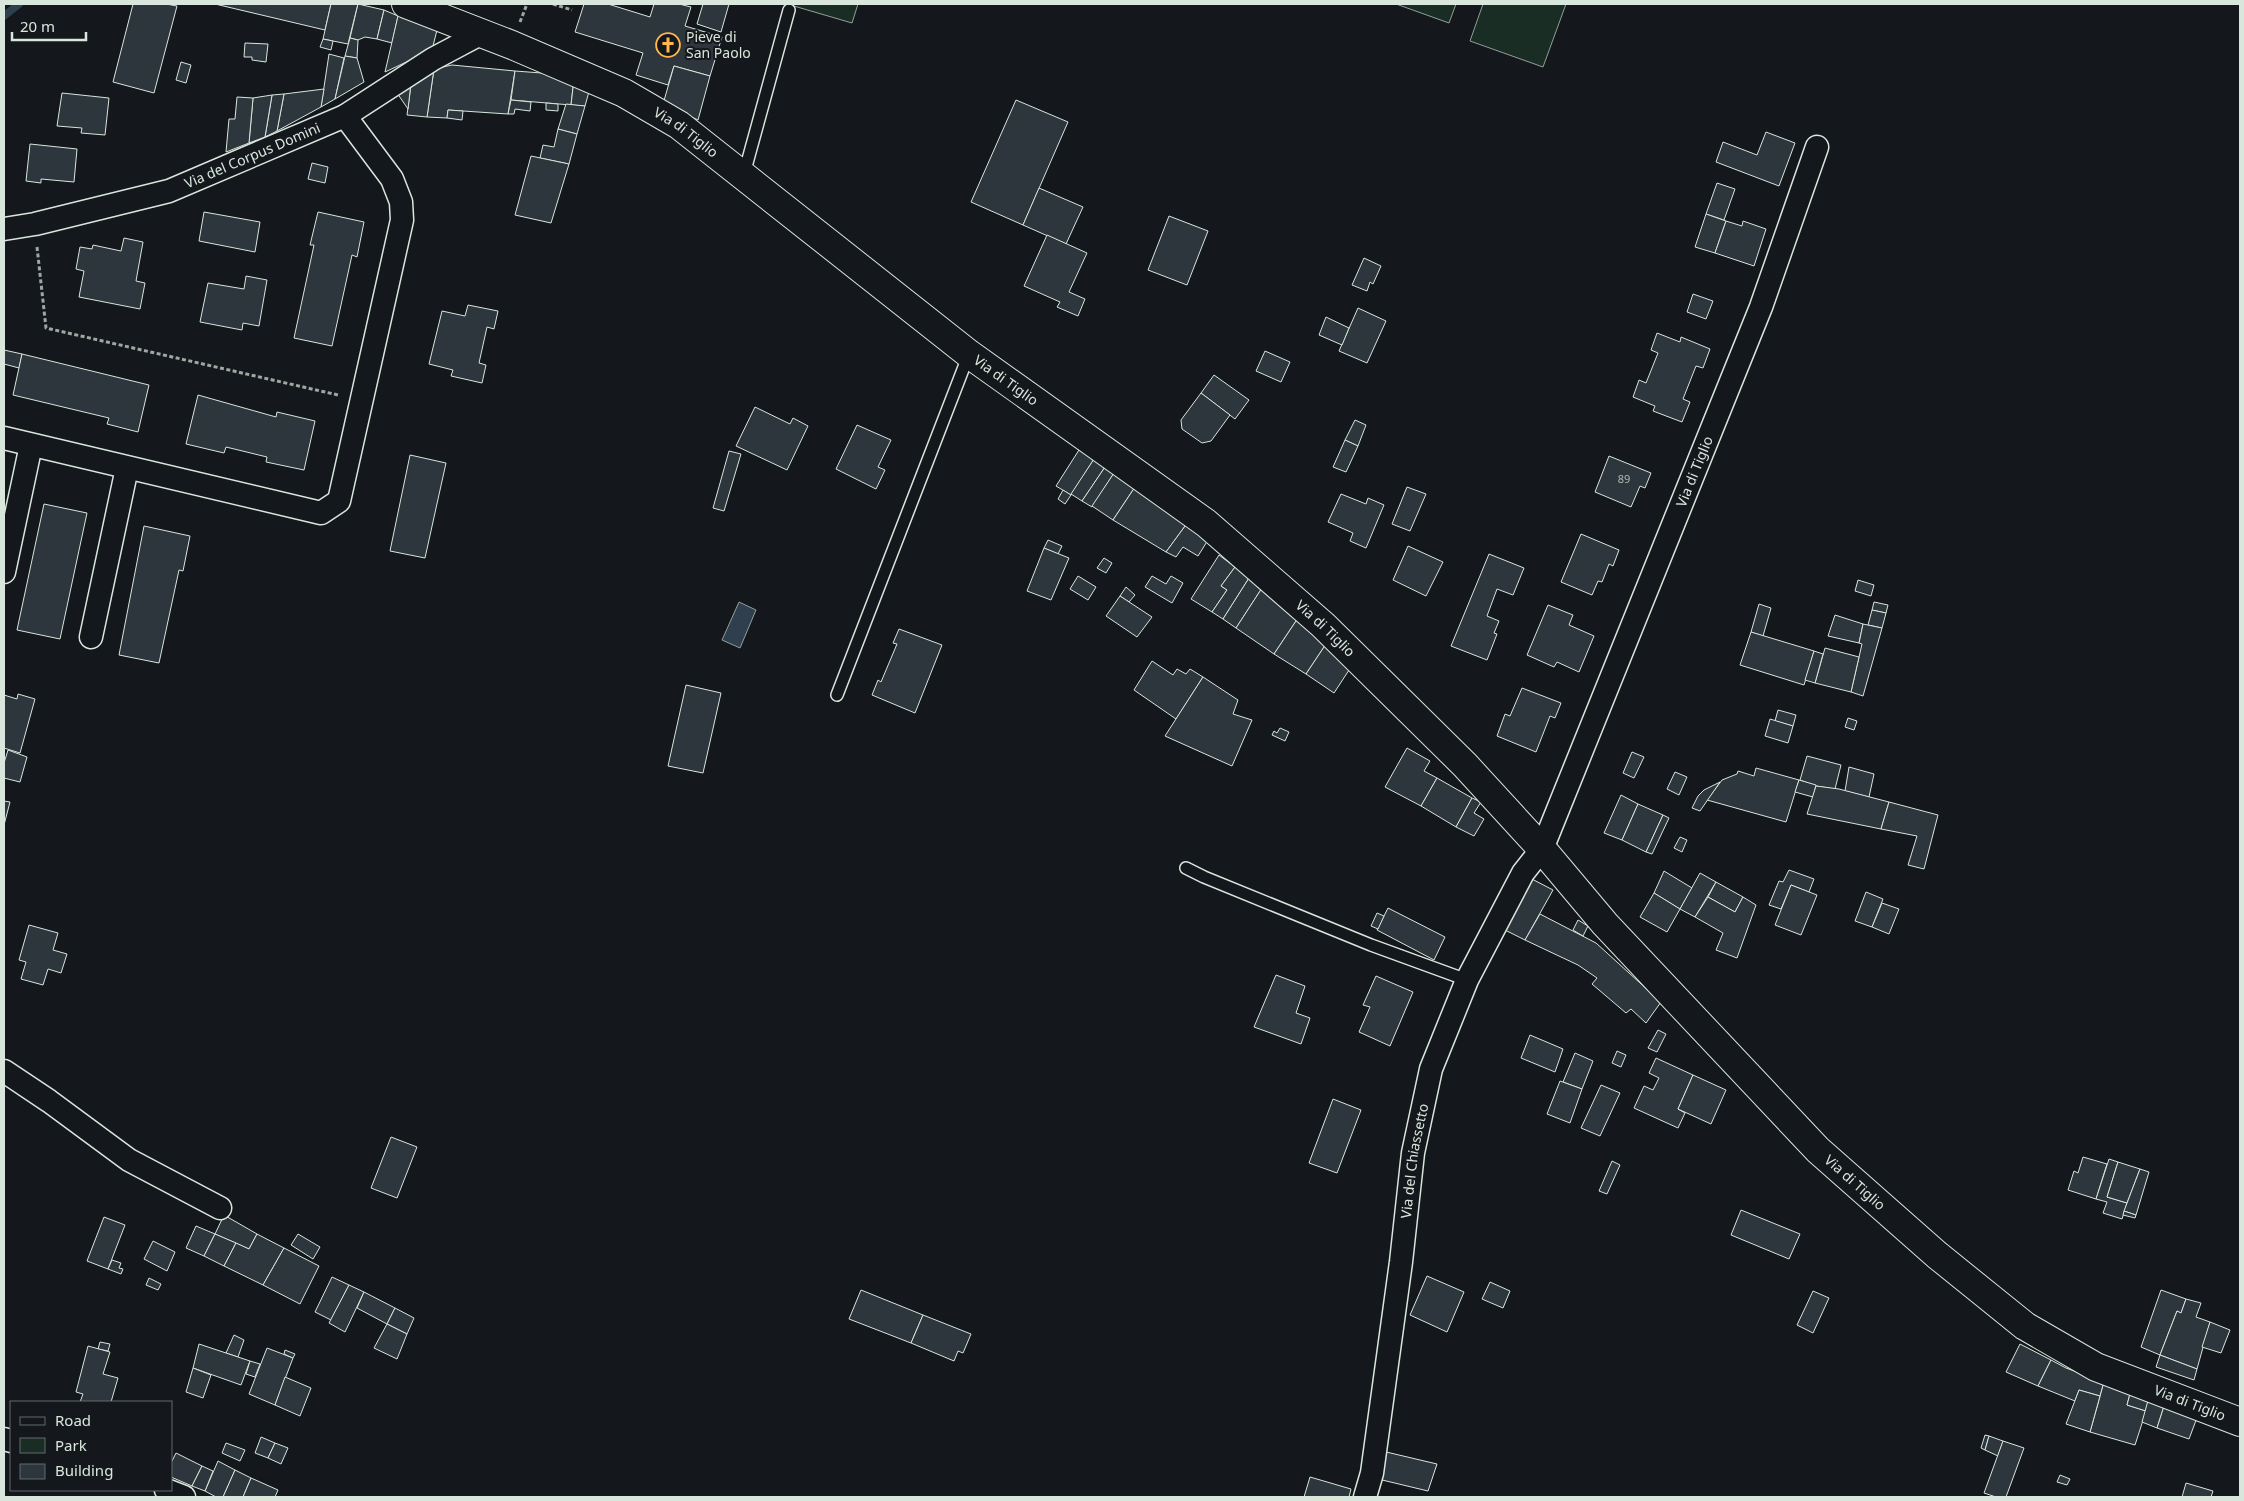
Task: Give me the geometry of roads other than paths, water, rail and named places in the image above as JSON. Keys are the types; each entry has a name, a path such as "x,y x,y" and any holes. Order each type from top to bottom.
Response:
{"main road":[{"name":"Via di Tiglio","path":"411,5 624,93 679,125 970,354 1214,529 1323,625 1465,765 1542,849 1615,935 1818,1150 1937,1255 2025,1326 2096,1367 2240,1422"}],"street":[{"name":"Via del Corpus Domini","path":"4,229 35,224 170,191 345,116 433,59 482,33"},
{"path":"4,438 321,513 339,501 360,400 402,220 401,202 392,179 345,116"},
{"name":"Via di Tiglio","path":"1542,849 1744,351 1817,147"},
{"path":"4,572 31,445"},
{"path":"91,637 127,468"},
{"name":"Via del Chiassetto","path":"1365,1497 1374,1463 1401,1262 1413,1153 1431,1069 1467,980 1523,873 1542,849"},
{"path":"4,1071 49,1101 129,1160 220,1208"},
{"path":"169,1491 184,1497"}],"lane":[{"path":"743,176 789,10"},
{"path":"837,694 970,354"},
{"path":"1186,868 1371,945 1467,980"}],"water":[{"path":"739,602 756,610 740,648 722,640"}],"waterway":[{"path":"4,16 19,4"}],"place":[{"name":"Pieve di San Paolo","path":"668,45"}]}
